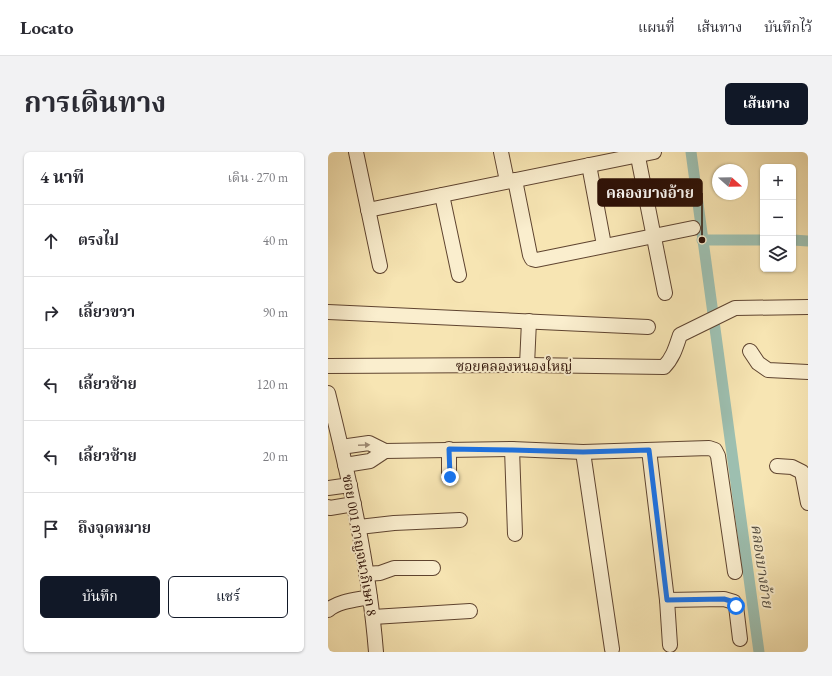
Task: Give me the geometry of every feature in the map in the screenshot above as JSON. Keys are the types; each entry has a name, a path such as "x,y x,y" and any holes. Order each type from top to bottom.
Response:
{"street":[{"path":"356,152 380,266"},
{"path":"501,152 511,181 532,259 536,260 693,228"},
{"path":"368,210 637,154 654,152"},
{"path":"637,154 665,293"},
{"path":"589,165 604,245"},
{"path":"442,195 459,275"},
{"name":"ซอยคลองหนองใหญ่","path":"328,366 527,365 664,367 673,355 680,335 735,308 808,306"},
{"path":"328,312 648,327"},
{"path":"527,365 529,321"},
{"path":"750,351 758,363 768,370 808,372"},
{"name":"ซอย 001 กาญจนาภิเษก 8","path":"328,393 359,527 373,617 376,652"},
{"path":"341,447 369,444 385,451 449,449 583,452 709,448 715,450 718,456 735,572"},
{"path":"449,449 450,477"},
{"path":"512,450 515,534"},
{"path":"649,450 667,600 670,645"},
{"path":"345,465 370,461 385,451"},
{"path":"583,452 612,649"},
{"path":"777,466 792,467 802,472 808,503"},
{"path":"328,488 350,485"},
{"path":"328,507 330,508 354,504"},
{"path":"359,527 394,523 460,520"},
{"path":"366,574 380,573 394,568 434,568"},
{"path":"328,610 344,602 370,597"},
{"path":"667,600 724,599 734,602 736,606 740,639"},
{"path":"373,617 470,611"}],"waterway":[{"name":"คลองบางอ้าย","path":"691,152 759,652"},
{"path":"702,240 760,240"},
{"path":"796,240 808,241"}],"place":[{"name":"คลองบางอ้าย","path":"702,240"}],"route":[{"path":"450,477 449,449 583,452 649,450 667,600 724,599 734,602 736,606"}]}
